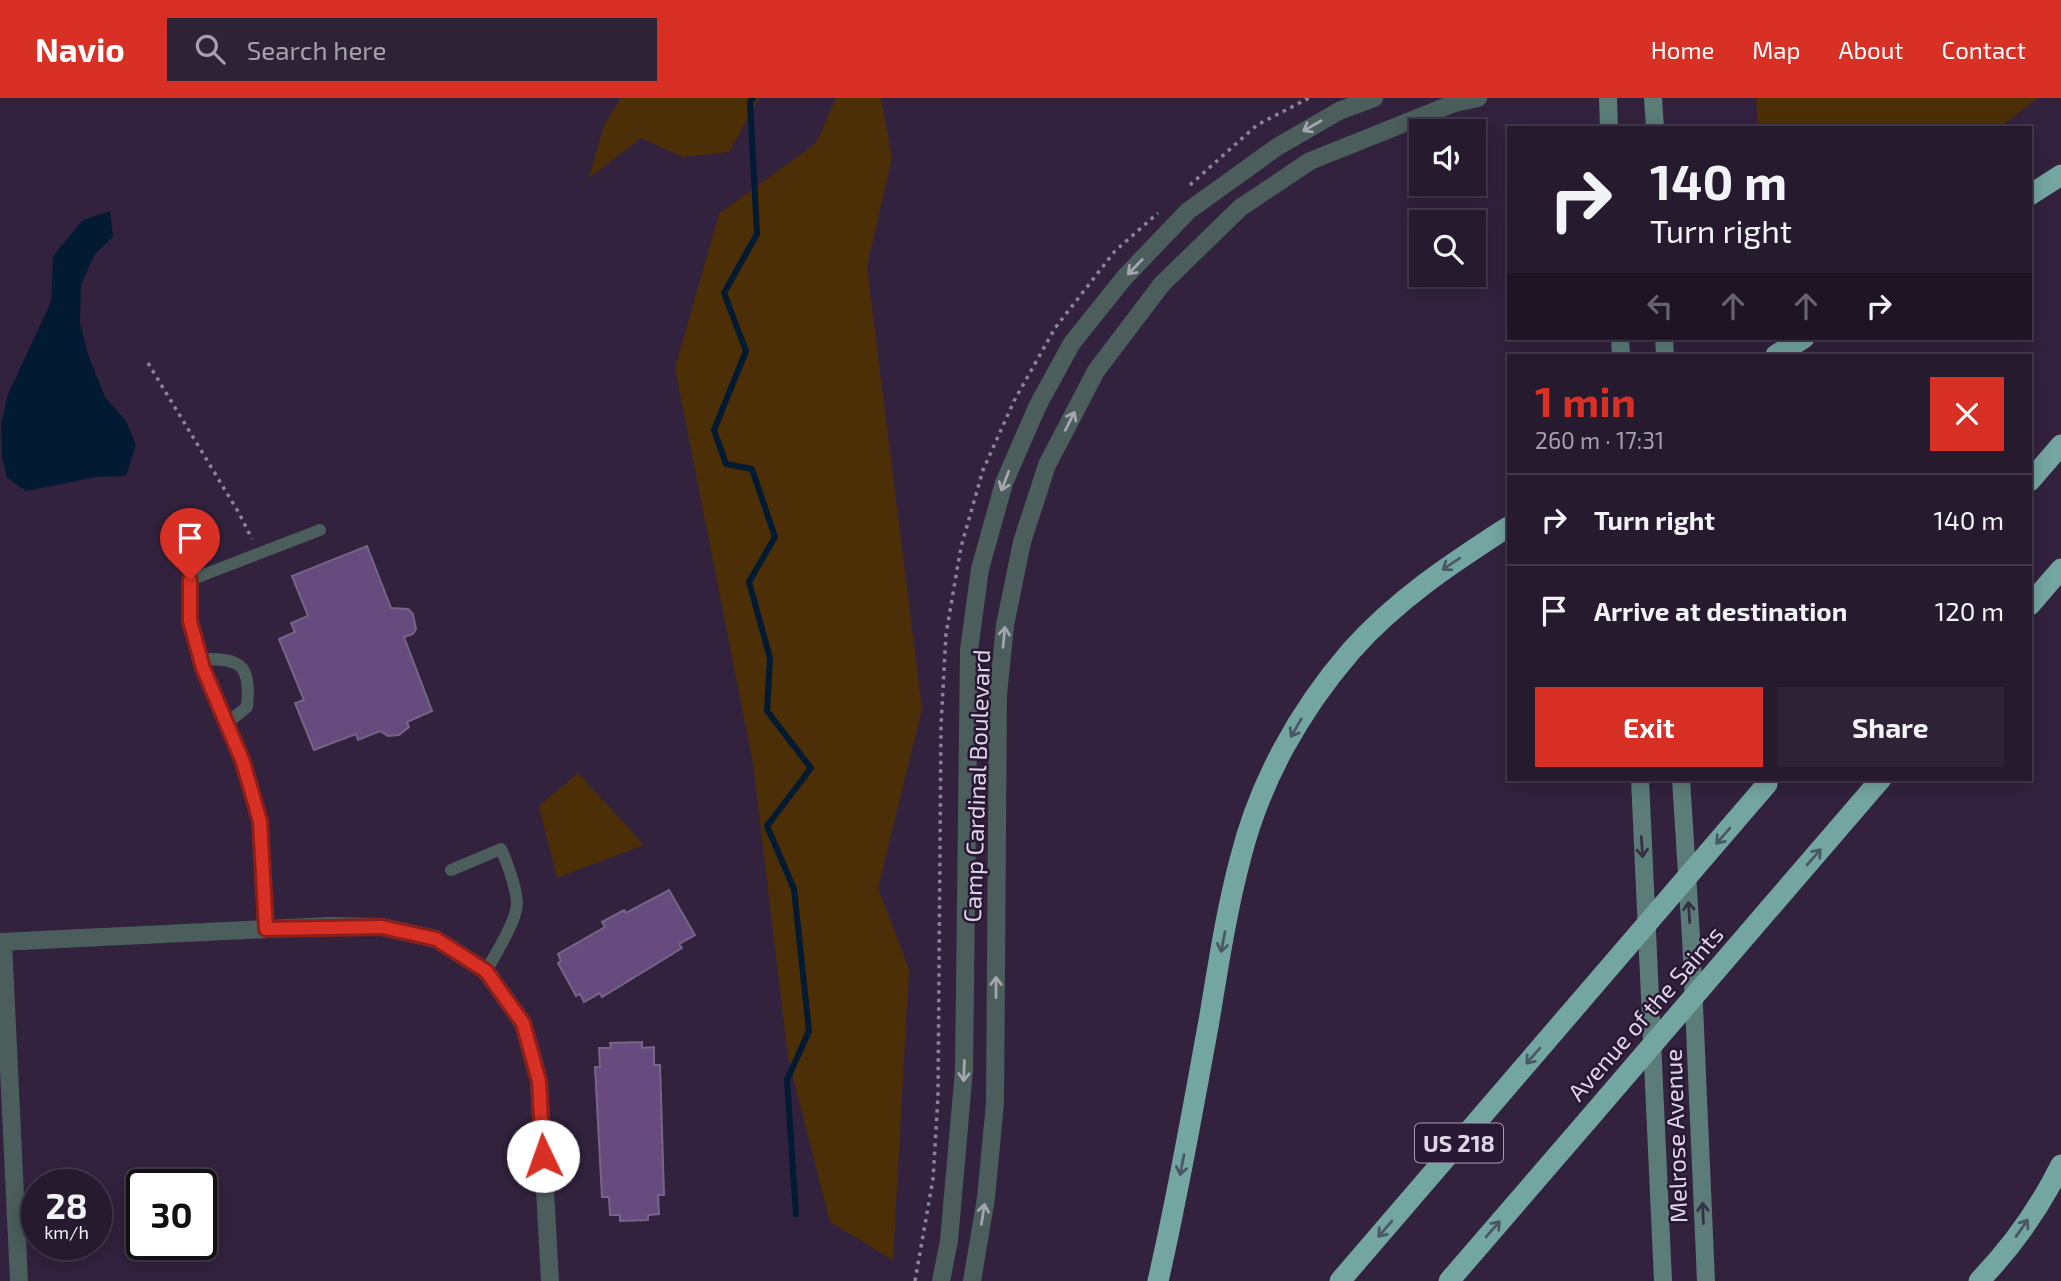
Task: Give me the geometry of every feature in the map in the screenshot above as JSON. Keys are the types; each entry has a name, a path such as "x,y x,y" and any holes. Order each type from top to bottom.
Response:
{"highway":[{"path":"2032,194 2061,175"},
{"path":"1778,354 1801,340"},
{"path":"2032,479 2061,445"},
{"path":"1158,1281 1240,858 1262,793 1280,754 1306,710 1352,650 1383,618 1450,565 1507,528"},
{"path":"2032,604 2061,569"},
{"name":"Avenue of the Saints","path":"1449,1281 1879,781"},
{"name":"US 218","path":"1340,1281 1770,782"},
{"path":"1979,1281 2017,1237 2038,1207 2061,1165"}],"main road":[{"path":"1608,98 1609,126"},
{"path":"1653,98 1655,126"},
{"name":"Melrose Avenue","path":"1640,781 1663,1281"},
{"name":"Melrose Avenue","path":"1681,781 1692,951 1706,1281"}],"street":[{"name":"Camp Cardinal Boulevard","path":"941,1281 950,1241 964,1070 969,650 980,569 1004,483 1038,405 1072,343 1124,278 1188,211 1277,146 1339,111 1374,98"},
{"name":"Camp Cardinal Boulevard","path":"972,1281 986,1198 995,1103 998,695 1005,625 1021,542 1047,466 1096,370 1162,284 1240,208 1310,161 1455,103 1478,98"},
{"path":"19,1281 2,942 266,929 382,927 436,939 486,971 523,1023 539,1081 550,1281"}],"lane":[{"path":"266,929 260,821 243,762 200,659 190,621 190,580 320,530"},
{"path":"200,659 226,659 242,668 250,682 247,707 227,723"},
{"path":"451,870 501,849 507,862 517,904 507,931 486,971"}],"path":[{"path":"148,363 239,513 259,553"}],"shaded area":[{"path":"621,98 759,98 729,152 683,157 641,138 589,178 604,125"},
{"path":"836,98 881,98 892,158 867,266 922,709 878,888 909,969 893,1260 830,1222 788,1057 753,763 675,368 719,214 816,143"},
{"path":"1756,98 2038,98 2002,126 1758,126"},
{"path":"578,773 644,845 557,878 539,806"}],"water":[{"path":"110,211 113,237 95,254 81,284 80,323 89,357 105,397 126,421 136,445 126,476 96,477 26,491 7,478 2,457 1,424 8,394 51,302 53,256 83,220"}],"building":[{"path":"367,546 391,608 408,609 413,614 416,629 413,634 404,637 432,711 407,722 409,727 399,735 388,736 380,731 358,740 356,734 314,750 295,703 304,700 279,639 295,632 291,623 308,616 292,576"},
{"path":"669,890 695,935 679,944 682,948 602,997 600,993 584,1002 580,994 576,996 558,963 561,961 558,954 605,927 602,922 624,910 626,913"},
{"path":"642,1042 642,1048 654,1047 654,1065 660,1065 664,1195 658,1195 659,1214 648,1215 648,1220 620,1221 620,1215 610,1215 609,1197 602,1197 595,1067 600,1067 599,1048 611,1048 610,1043"}],"waterway":[{"path":"753,98 750,102 757,234 724,293 746,351 714,430 726,464 752,469 775,537 749,582 770,658 767,711 811,768 767,826 794,889 809,1031 787,1080 796,1214"}],"route":[{"path":"190,580 190,621 203,668 243,762 260,821 266,929 382,927 436,939 486,971 523,1023 539,1081 543,1156"}]}
